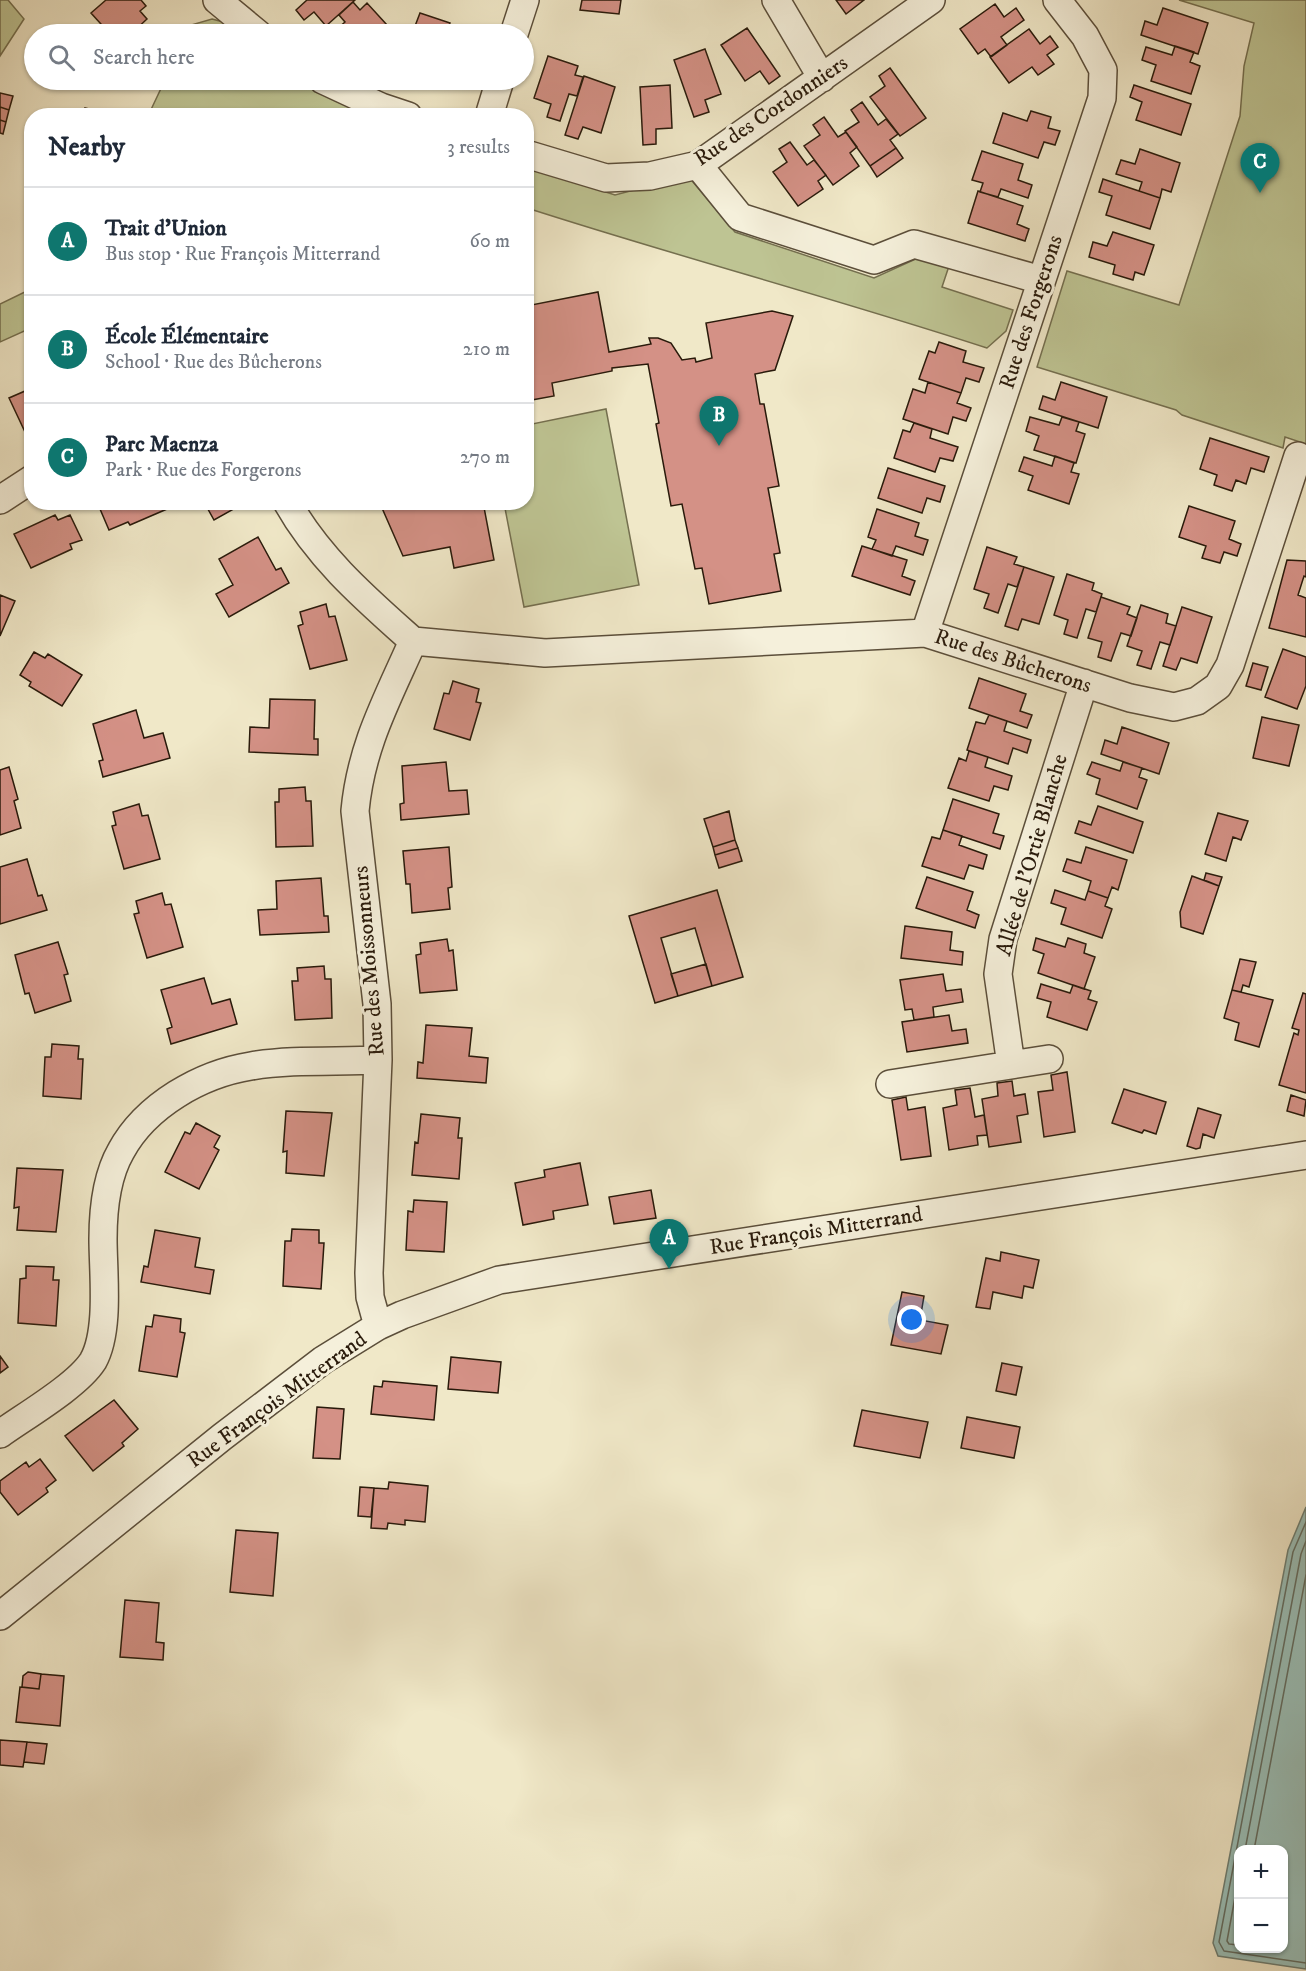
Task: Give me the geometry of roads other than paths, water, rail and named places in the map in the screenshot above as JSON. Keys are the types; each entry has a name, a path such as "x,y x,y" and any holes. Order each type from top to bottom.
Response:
{"street":[{"path":"217,0 246,24"},
{"path":"517,24 525,0"},
{"path":"776,0 822,78"},
{"name":"Rue des Cordonniers","path":"534,156 606,178 650,176 698,165 931,0"},
{"name":"Rue des Forgerons","path":"925,633 1102,98 1103,70 1085,36 1057,0"},
{"path":"344,90 384,108"},
{"path":"491,108 497,90"},
{"path":"698,165 740,216 874,260 914,244 1041,280"},
{"name":"Rue des Bûcherons","path":"413,641 545,653 925,633 1130,698 1174,707 1197,701 1218,686 1230,665 1298,456"},
{"path":"0,500 24,484"},
{"path":"292,510 312,543 346,580 413,641"},
{"name":"Rue des Moissonneurs","path":"378,1326 370,1297 369,1273 378,1060 377,1004 355,811 358,780 365,749 413,641"},
{"name":"Allée de l'Ortie Blanche","path":"1011,1065 998,974 1002,939 1084,683"},
{"path":"890,1084 1049,1059"},
{"path":"0,1434 78,1378 93,1360 101,1338 103,1216 109,1181 121,1150 152,1114 196,1083 222,1072 252,1065 378,1060"},
{"name":"Rue François Mitterrand","path":"0,1616 268,1401 323,1360 378,1326 499,1281 1306,1155"}],"water":[{"path":"1306,1507 1306,1969 1218,1956 1213,1943 1288,1550"}],"place":[{"name":"Parc Maenza","path":"1260,193"},
{"name":"École Élémentaire","path":"719,446"},
{"name":"Trait d'Union","path":"669,1269"}]}
